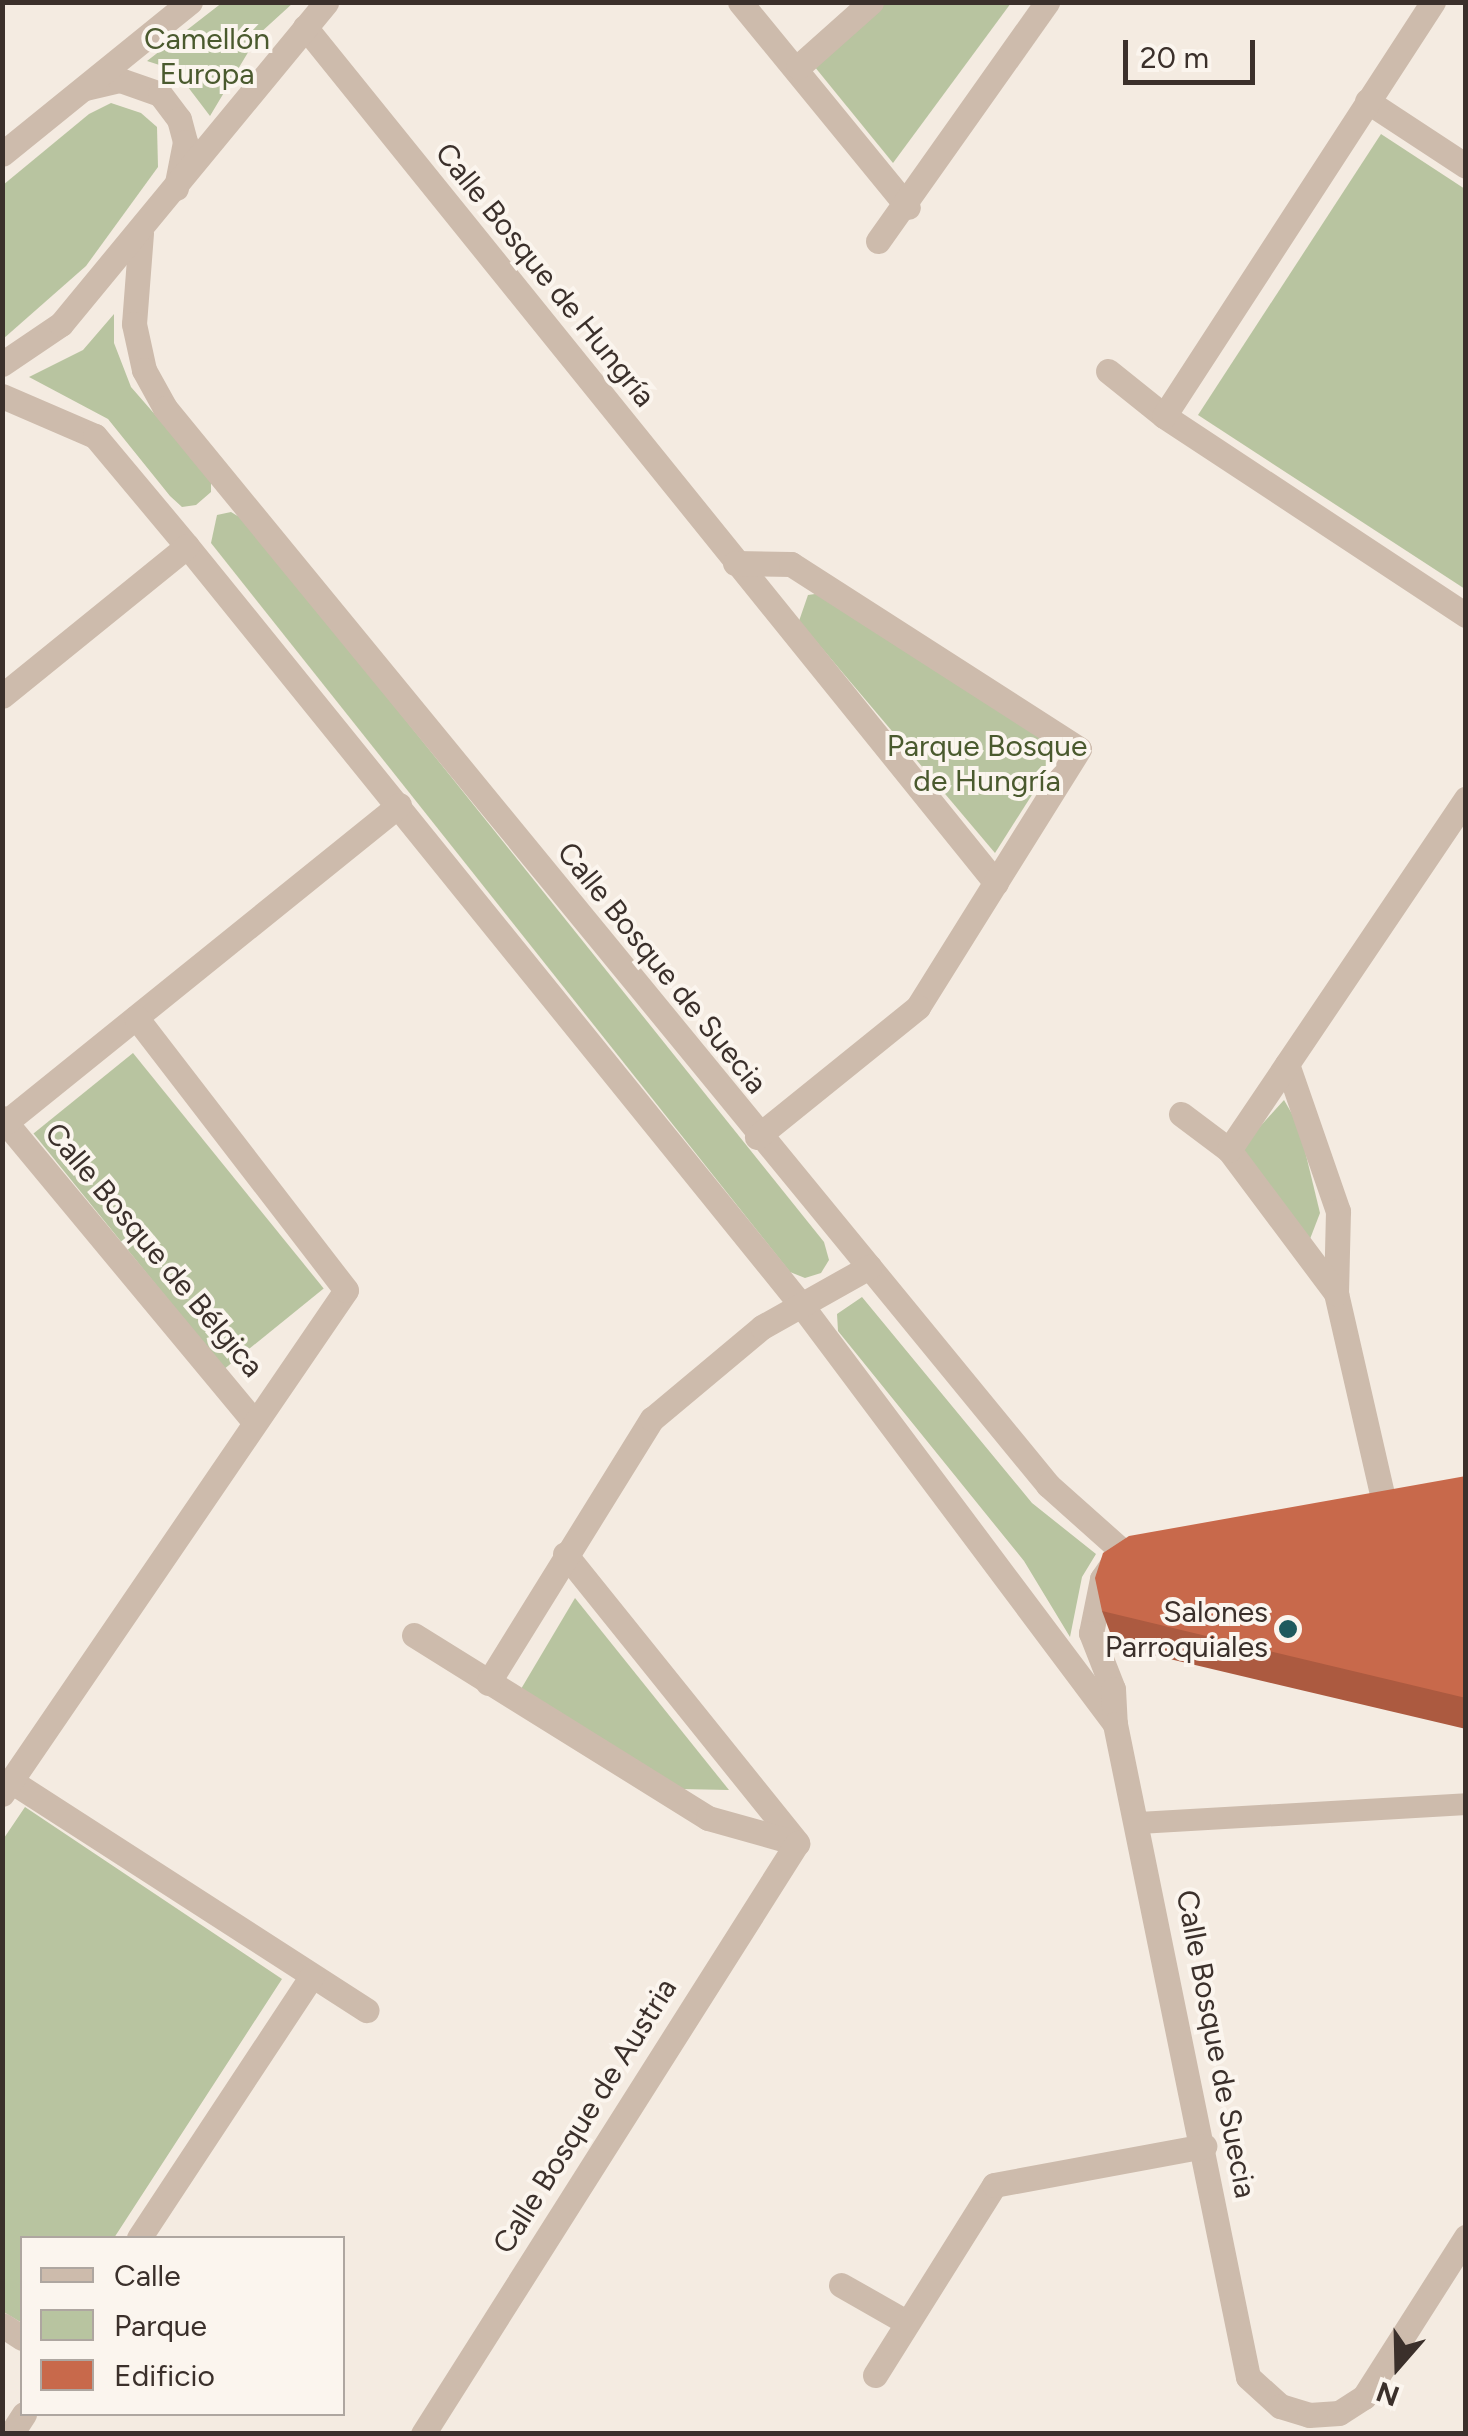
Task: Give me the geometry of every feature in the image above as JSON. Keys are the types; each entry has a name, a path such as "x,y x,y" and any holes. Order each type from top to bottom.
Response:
{"street":[{"path":"2,154 190,2"},
{"path":"2,364 61,324 175,193 326,2"},
{"path":"740,2 908,206"},
{"path":"798,68 871,2"},
{"path":"878,241 908,206 1046,2"},
{"path":"1164,416 1366,100 1434,2"},
{"name":"Calle Bosque de Hungría","path":"305,27 996,883"},
{"path":"78,89 120,80 160,94 179,119 185,142 175,193"},
{"path":"1366,100 1466,166"},
{"name":"Calle Bosque de Suecia","path":"141,233 134,324 144,370 165,408 757,1137 1048,1485 1122,1550 1102,1579 1091,1634 1113,1689 1114,1724 1139,1822 1248,2377 1280,2406 1309,2416 1339,2413 1364,2397 1466,2236"},
{"path":"1108,371 1164,416 1466,615"},
{"name":"Calle Bosque de Suecia","path":"2,396 95,436 399,805 802,1306 1114,1724"},
{"path":"2,696 187,546"},
{"path":"735,563 790,564 1079,749 918,1007 757,1137"},
{"path":"1230,1150 1466,798"},
{"name":"Calle Bosque de Bélgica","path":"252,1419 4,1120 399,805"},
{"name":"Calle Bosque de Bélgica","path":"136,1017 346,1290 252,1419 7,1787 367,2010"},
{"path":"1287,1064 1338,1211 1336,1293 1374,1500 1416,1492"},
{"path":"1180,1114 1230,1150 1336,1293"},
{"path":"488,1683 652,1418 740,1343 869,1267"},
{"path":"1122,1550 1150,1545"},
{"path":"565,1554 797,1843"},
{"path":"414,1635 708,1818 797,1843"},
{"name":"Calle Bosque de Austria","path":"432,2431 797,1843"},
{"path":"141,2236 312,1976"},
{"path":"875,2374 988,2192 1002,2180 1204,2146"},
{"path":"841,2285 906,2322"}],"lane":[{"path":"1139,1822 1466,1804"}],"green space":[{"name":"Camellón Europa","path":"223,2 293,3 259,34 210,116 175,70 147,61"},
{"path":"865,3 1011,3 893,163 801,50"},
{"path":"111,103 141,113 157,127 158,167 86,266 3,339 3,185 89,114"},
{"path":"1381,134 1465,189 1465,589 1198,415"},
{"path":"114,314 114,343 131,387 211,479 211,492 196,505 182,507 170,496 108,419 29,377 83,350"},
{"path":"231,512 246,521 824,1242 829,1260 821,1273 805,1278 790,1272 211,543 217,515"},
{"name":"Parque Bosque de Hungría","path":"822,593 1049,742 1056,757 995,853 799,621 808,595"},
{"path":"133,1053 324,1288 224,1369 34,1134"},
{"path":"1284,1100 1299,1126 1320,1213 1310,1239 1237,1152"},
{"path":"862,1297 1032,1503 1096,1554 1082,1577 1070,1637 1024,1561 838,1331 837,1314"},
{"path":"575,1598 729,1790 681,1789 521,1689"},
{"path":"25,1807 282,1979 115,2236 20,2236 20,2322 2,2311 2,1841"}],"building":[{"name":"Salones Parroquiales","path":"1466,1476 1466,1698 1102,1611 1095,1578 1103,1553 1129,1536"}],"place":[{"name":"Salones Parroquiales","path":"1288,1629"}]}
